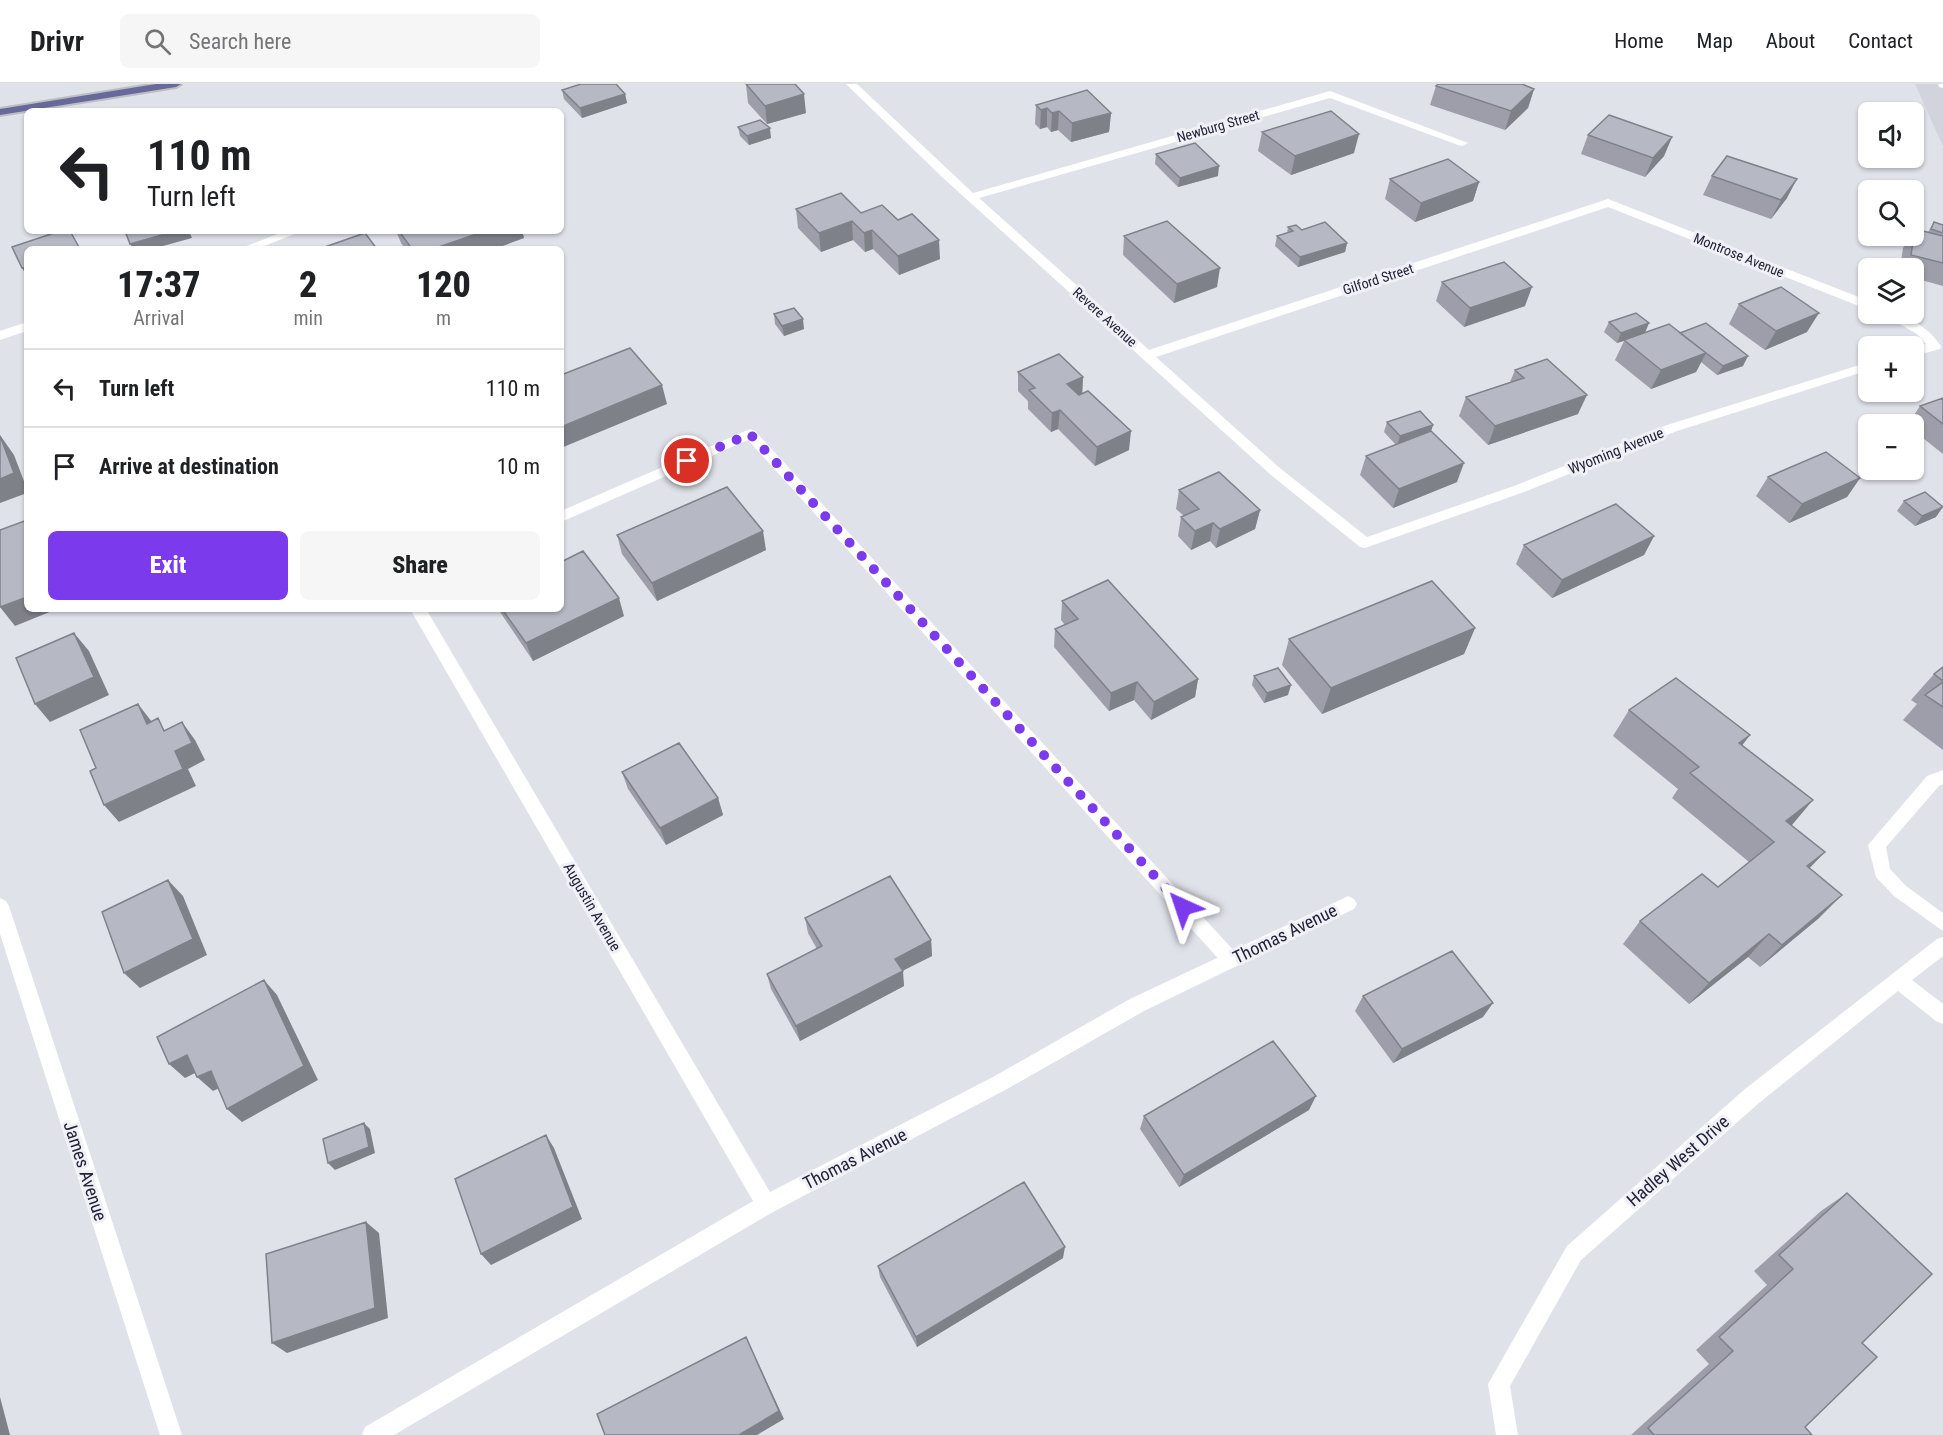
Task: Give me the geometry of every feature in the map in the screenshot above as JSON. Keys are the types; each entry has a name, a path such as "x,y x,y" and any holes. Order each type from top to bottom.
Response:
{"main road":[{"path":"25,108 176,84"},
{"path":"0,112 24,108"}],"street":[{"name":"Revere Avenue","path":"851,84 970,196 1276,472 1365,543"},
{"name":"Newburg Street","path":"970,196 1330,94 1462,143"},
{"name":"Gilford Street","path":"1148,355 1608,203"},
{"name":"Montrose Avenue","path":"1608,203 1858,302"},
{"path":"254,246 288,234"},
{"path":"1908,324 1922,331 1935,346 1924,349"},
{"path":"0,336 24,327"},
{"name":"Wyoming Avenue","path":"1365,543 1519,489 1672,428 1858,369"},
{"path":"564,516 750,434 1231,960"},
{"name":"Augustin Avenue","path":"420,612 766,1205"},
{"path":"1943,777 1933,781 1876,845 1882,872 1900,891 1943,923"},
{"name":"Thomas Avenue","path":"373,1435 766,1205 1000,1083 1137,1005 1348,904"},
{"name":"James Avenue","path":"0,906 171,1435"},
{"name":"Hadley West Drive","path":"1507,1435 1499,1384 1574,1253 1752,1096 1943,945"},
{"path":"1898,980 1943,1015"}],"shaded area":[{"path":"1915,84 1943,84 1943,146 1924,102"}],"building":[{"path":"581,84 616,84 625,94 580,108 562,90"},
{"path":"746,84 795,84 804,94 765,106"},
{"path":"1438,84 1522,84 1534,89 1511,111 1436,86"},
{"path":"1087,90 1111,113 1072,123 1059,111 1052,113 1047,108 1041,110 1036,105"},
{"path":"1331,111 1359,134 1295,156 1262,132"},
{"path":"1609,115 1672,137 1653,158 1588,135"},
{"path":"760,120 770,128 747,136 738,127"},
{"path":"1195,143 1219,166 1180,178 1156,154"},
{"path":"1727,156 1797,179 1781,200 1712,176"},
{"path":"1448,159 1479,182 1421,203 1390,179"},
{"path":"841,193 861,213 882,205 898,220 912,214 939,240 898,256 872,230 864,233 852,221 819,233 796,209"},
{"path":"1167,221 1220,268 1177,284 1124,236"},
{"path":"1325,222 1347,243 1300,257 1277,236 1293,231 1288,227 1296,225 1302,230"},
{"path":"1934,222 1943,225 1943,233 1931,229"},
{"path":"1924,231 1943,236 1943,263 1911,255 1912,246 1924,246"},
{"path":"51,234 72,234 78,246 24,246 24,268 22,268 12,247"},
{"path":"126,234 165,234 130,244"},
{"path":"366,234 375,246 328,246"},
{"path":"401,234 476,234 442,246 410,246"},
{"path":"1504,262 1532,287 1470,308 1442,282"},
{"path":"1781,287 1819,313 1776,331 1739,304"},
{"path":"794,308 803,319 782,326 774,314"},
{"path":"1636,313 1649,323 1621,333 1609,322"},
{"path":"1706,323 1748,356 1723,366 1680,333"},
{"path":"1669,324 1706,353 1661,370 1624,340"},
{"path":"630,348 662,385 564,426 564,374"},
{"path":"1059,354 1083,377 1067,384 1079,395 1088,391 1131,431 1097,447 1060,410 1052,413 1029,390 1035,388 1018,372"},
{"path":"1547,359 1587,395 1495,426 1466,397 1524,378 1515,370"},
{"path":"1943,398 1943,424 1920,406"},
{"path":"1420,411 1433,425 1400,436 1387,422"},
{"path":"1431,431 1464,463 1399,489 1366,456"},
{"path":"0,436 14,473 0,479"},
{"path":"1826,452 1858,476 1858,479 1802,504 1768,477"},
{"path":"1219,472 1260,510 1220,529 1213,523 1195,531 1181,517 1199,509 1179,490"},
{"path":"727,487 763,531 652,583 617,535"},
{"path":"1925,492 1943,507 1922,516 1904,501"},
{"path":"1616,504 1654,536 1562,580 1524,545"},
{"path":"24,521 24,598 0,607 0,530"},
{"path":"583,551 619,598 526,643 504,612 564,612 564,560"},
{"path":"1108,580 1198,679 1154,702 1137,682 1111,693 1055,629 1078,619 1062,601"},
{"path":"1432,581 1475,628 1331,688 1289,639"},
{"path":"74,633 94,677 35,704 16,658"},
{"path":"1943,667 1943,681 1934,674"},
{"path":"1278,668 1291,685 1267,693 1254,676"},
{"path":"1676,678 1750,735 1739,743 1813,800 1786,821 1825,852 1807,866 1842,895 1782,945 1769,934 1709,983 1640,921 1702,874 1718,887 1774,842 1690,773 1699,767 1629,710"},
{"path":"1943,682 1943,707 1925,695"},
{"path":"138,704 147,724 158,718 164,731 182,722 192,743 175,751 183,769 104,805 90,771 96,768 80,730"},
{"path":"679,743 718,798 660,828 622,772"},
{"path":"890,876 931,940 895,959 903,971 796,1026 767,974 822,946 805,918"},
{"path":"168,880 193,939 124,973 102,912"},
{"path":"1452,951 1493,1003 1402,1049 1363,996"},
{"path":"264,980 304,1066 227,1109 211,1071 197,1077 187,1055 169,1064 157,1037"},
{"path":"1273,1041 1316,1096 1184,1175 1144,1116"},
{"path":"364,1123 369,1147 328,1163 323,1139"},
{"path":"546,1135 573,1207 481,1254 455,1179"},
{"path":"1024,1182 1065,1247 916,1337 878,1266"},
{"path":"1847,1193 1932,1274 1862,1343 1877,1357 1805,1427 1812,1435 1654,1435 1648,1428 1733,1351 1719,1337 1793,1269 1779,1255"},
{"path":"366,1222 375,1308 272,1343 266,1254"},
{"path":"746,1337 779,1411 739,1435 605,1435 597,1414"}],"route":[{"path":"687,461 750,434 1183,907"}]}
